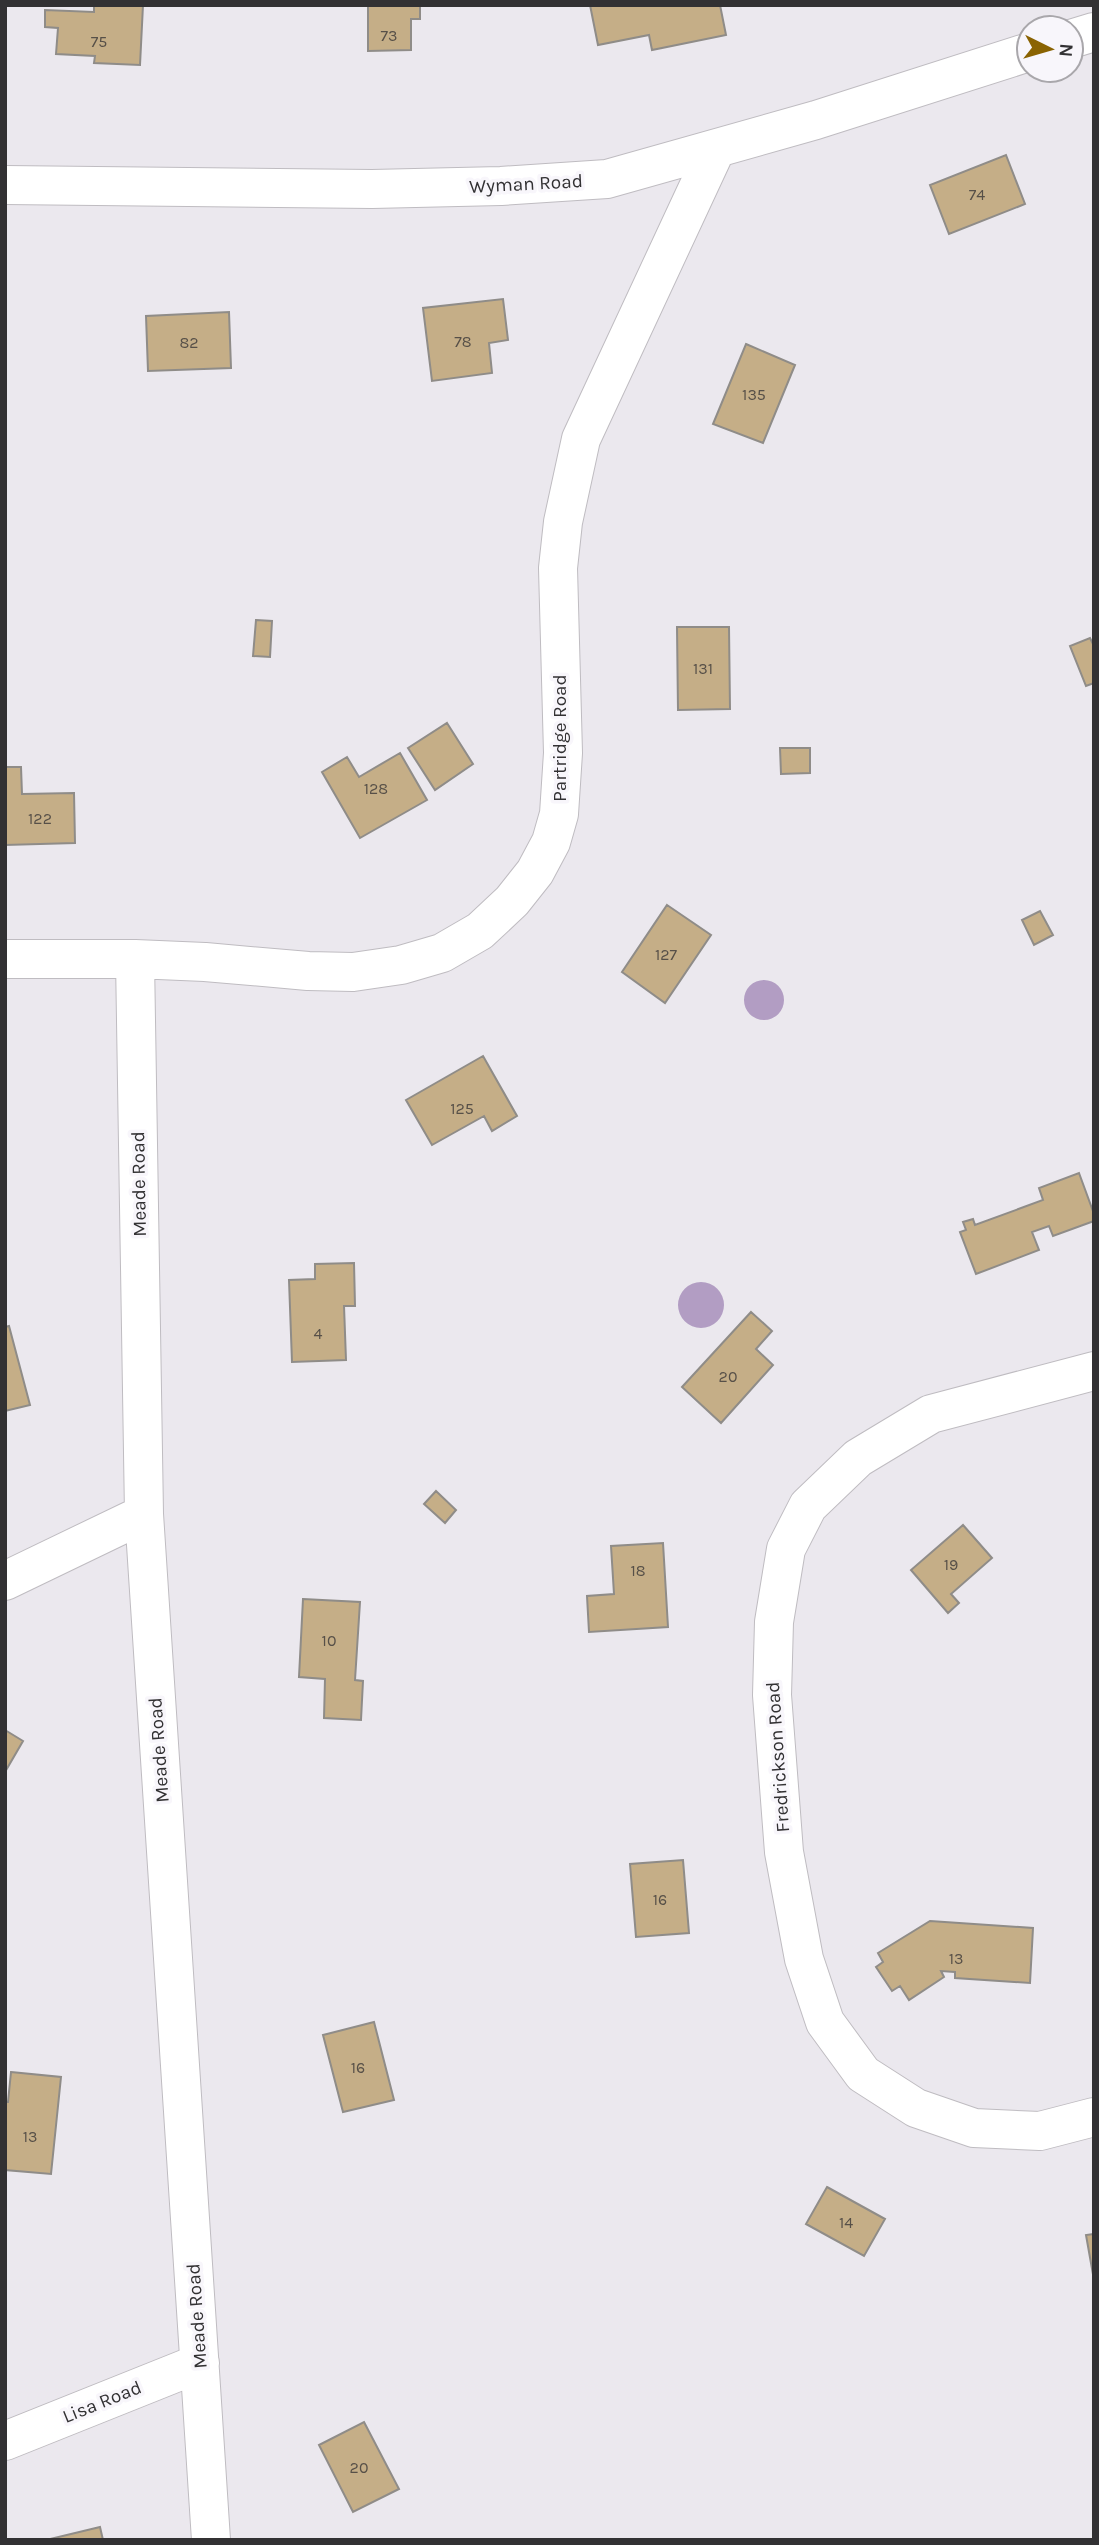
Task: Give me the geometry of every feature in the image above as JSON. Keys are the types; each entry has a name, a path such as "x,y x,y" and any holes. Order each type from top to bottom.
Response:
{"street":[{"name":"Wyman Road","path":"5,185 372,189 501,186 607,179 716,149 1015,56"},
{"name":"Partridge Road","path":"5,959 135,959 353,972 401,965 442,953 480,931 512,901 535,872 551,842 563,786 558,568 563,522 578,451 599,397 716,149"},
{"name":"Meade Road","path":"135,959 144,1514 211,2540"},
{"name":"Fredrickson Road","path":"1094,1371 931,1415 858,1458 808,1506 786,1549 774,1622 772,1695 784,1852 804,1959 825,2022 863,2074 916,2108 974,2128 1040,2131 1094,2117"},
{"path":"5,1581 144,1514"},
{"name":"Lisa Road","path":"5,2441 200,2363"}],"shaded area":[{"path":"764,980 772,981 778,986 783,992 783,1008 778,1014 772,1019 764,1020 756,1019 750,1014 745,1008 744,1000 745,992 750,986 756,981"},
{"path":"701,1282 717,1289 724,1305 717,1321 701,1328 685,1321 678,1305 685,1289"}],"building":[{"path":"94,5 143,5 140,65 94,63 95,56 56,54 58,28 45,27 45,10 94,12"},
{"path":"368,5 420,5 420,19 411,19 411,50 368,51"},
{"path":"590,5 720,5 726,35 652,50 649,35 598,45"},
{"path":"1006,155 1025,204 949,234 930,185"},
{"path":"503,299 508,340 489,343 492,373 432,381 423,308"},
{"path":"229,312 231,368 148,371 146,316"},
{"path":"746,344 795,365 763,443 713,424"},
{"path":"256,620 272,621 270,657 253,656"},
{"path":"677,627 729,627 730,709 678,710"},
{"path":"1090,638 1094,646 1094,683 1086,686 1070,646"},
{"path":"447,723 473,764 435,790 408,748"},
{"path":"780,748 810,748 810,773 781,774"},
{"path":"400,753 427,800 360,838 322,772 347,757 359,777"},
{"path":"5,767 21,767 22,794 74,793 75,843 5,845"},
{"path":"667,905 711,935 665,1003 622,972"},
{"path":"1040,911 1053,935 1034,945 1022,920"},
{"path":"483,1056 517,1116 492,1131 484,1116 432,1145 406,1100"},
{"path":"1079,1173 1094,1221 1053,1236 1049,1226 1032,1232 1039,1250 976,1274 960,1232 966,1230 963,1222 973,1219 975,1225 1043,1200 1039,1188"},
{"path":"354,1263 355,1306 344,1306 346,1360 292,1362 289,1280 315,1279 315,1264"},
{"path":"751,1312 772,1331 756,1349 773,1365 721,1423 682,1387"},
{"path":"9,1326 30,1405 5,1411 5,1327"},
{"path":"436,1491 456,1510 445,1523 424,1504"},
{"path":"963,1525 992,1558 951,1594 959,1603 948,1613 911,1570"},
{"path":"663,1543 668,1627 589,1632 587,1596 614,1594 611,1546"},
{"path":"303,1599 360,1602 355,1680 363,1681 361,1720 324,1718 325,1679 299,1677"},
{"path":"5,1730 23,1741 5,1772"},
{"path":"683,1860 689,1933 636,1937 630,1864"},
{"path":"930,1921 1033,1928 1030,1983 955,1978 955,1972 941,1971 944,1977 909,2000 900,1986 892,1991 876,1967 883,1962 878,1953"},
{"path":"374,2022 394,2100 343,2112 323,2035"},
{"path":"11,2072 61,2077 51,2174 5,2170 5,2102 8,2102"},
{"path":"827,2187 885,2219 864,2256 806,2224"},
{"path":"1094,2234 1094,2280 1086,2235"},
{"path":"364,2422 399,2489 353,2512 319,2445"},
{"path":"100,2527 103,2540 50,2540 50,2539"}]}
